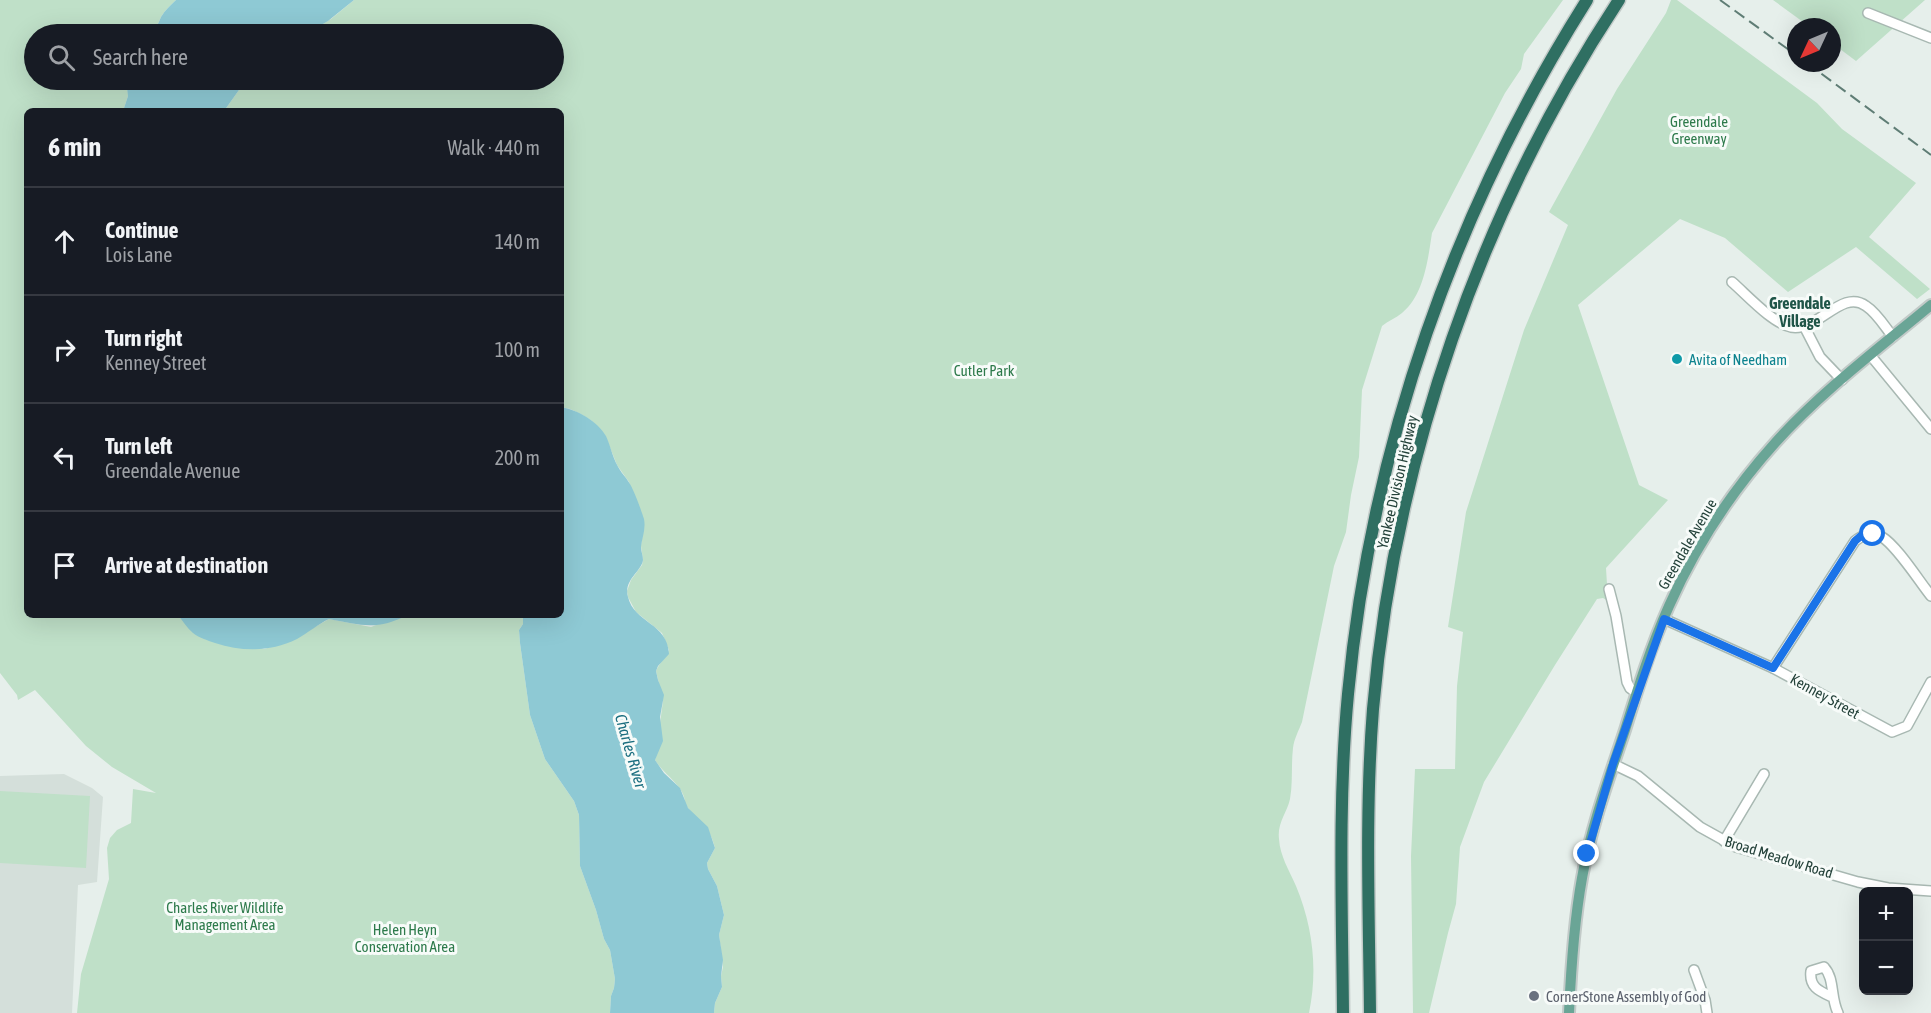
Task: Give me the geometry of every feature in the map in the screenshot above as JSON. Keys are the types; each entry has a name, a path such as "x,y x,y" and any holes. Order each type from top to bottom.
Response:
{"highway":[{"name":"Yankee Division Highway","path":"1343,1013 1341,815 1346,724 1360,601 1383,480 1416,361 1467,226 1525,105 1587,0"},
{"name":"Yankee Division Highway","path":"1370,1013 1368,846 1371,739 1386,603 1412,473 1446,356 1494,232 1552,112 1619,0"}],"main road":[{"name":"Greendale Avenue","path":"1569,1013 1573,951 1582,878 1594,827 1637,693 1664,619 1681,581 1702,544 1740,487 1792,425 1931,305"}],"street":[{"path":"1868,13 1931,38"},
{"path":"1732,282 1781,323 1791,327 1804,326 1843,303 1856,301 1868,307 1893,337"},
{"path":"1804,326 1820,357 1842,380"},
{"path":"1871,356 1931,429"},
{"path":"1773,668 1855,541 1865,535 1873,534 1882,537 1896,550 1931,596"},
{"path":"1609,589 1627,682 1630,688 1637,693"},
{"name":"Kenney Street","path":"1664,619 1773,668 1892,732 1907,726 1931,682"},
{"name":"Broad Meadow Road","path":"1613,764 1638,776 1700,827 1724,842 1858,882 1888,888 1931,891"},
{"path":"1724,842 1764,774"},
{"path":"1694,970 1705,1000 1707,1013"},
{"path":"1832,998 1838,1013"}],"shaded area":[{"path":"64,774 92,788 103,797 97,882 78,885 72,1013 0,1013 0,776"}],"green space":[{"path":"0,0 176,0 164,12 158,24 24,24 24,90 128,90 128,96 124,108 24,108 24,618 188,618 264,649 288,642 329,619 371,627 395,618 523,618 523,624 519,630 530,715 545,759 574,801 579,815 580,866 604,939 610,950 615,979 610,1013 77,1013 81,974 109,879 107,848 110,838 117,830 131,823 133,789 156,793 112,767 86,746 35,690 18,700 17,695 0,673"},
{"name":"Cutler Park","path":"354,0 1563,0 1524,54 1521,69 1505,93 1432,233 1424,276 1415,297 1402,313 1382,326 1362,390 1359,457 1346,532 1334,566 1302,722 1295,738 1290,799 1279,833 1281,851 1302,901 1310,933 1313,981 1309,1013 714,1013 715,1003 722,987 723,967 719,935 724,915 717,886 707,863 715,848 706,828 685,804 682,792 655,760 663,701 656,671 669,650 662,633 636,612 628,597 627,591 631,580 642,565 643,532 629,482 617,465 605,435 592,421 564,408 564,108 226,108 239,90 564,90 564,24 323,24"},
{"name":"Greendale Greenway","path":"1671,0 1677,0 1817,103 1842,129 1916,183 1869,237 1930,289 1917,299 1856,247 1788,292 1725,238 1680,219 1578,305 1639,485 1668,500 1606,568 1608,601 1603,598 1597,599 1484,782 1460,847 1456,904 1429,1013 1413,1013 1411,856 1415,769 1455,769 1457,686 1463,632 1448,627 1466,512 1524,330 1568,225 1549,212 1617,89 1666,13"},
{"path":"1773,0 1925,0 1856,61 1841,50 1841,18 1798,18"},
{"path":"0,791 90,796 86,868 0,863"}],"water":[{"path":"176,0 354,0 323,24 158,24 164,12"},
{"path":"127,90 239,90 226,108 124,108 128,96"},
{"name":"Charles River","path":"564,408 586,417 606,436 618,466 633,489 644,519 641,547 643,560 630,581 627,591 631,606 663,636 669,654 656,671 664,695 660,717 663,741 655,760 664,773 680,788 688,808 708,827 715,848 707,863 717,886 724,915 719,935 723,960 722,987 715,1003 714,1013 610,1013 615,979 610,950 604,939 580,866 579,815 574,801 545,759 530,715 519,630 523,624 523,618 564,618"},
{"path":"180,618 401,618 378,625 360,625 329,619 297,639 277,646 256,649 225,646 200,638"}],"railway":[{"path":"1720,0 1787,48"},
{"path":"1819,72 1931,155"}],"place":[{"name":"Avita of Needham","path":"1677,359"},
{"name":"CornerStone Assembly of God","path":"1534,996"}],"district":[{"name":"Greendale Village","path":"1800,312"}],"route":[{"path":"1587,854 1613,764 1664,619 1773,668 1855,541 1862,535 1873,534"}],"park label":[{"name":"Charles River Wildlife Management Area","path":"225,916"},
{"name":"Helen Heyn Conservation Area","path":"405,938"}]}
